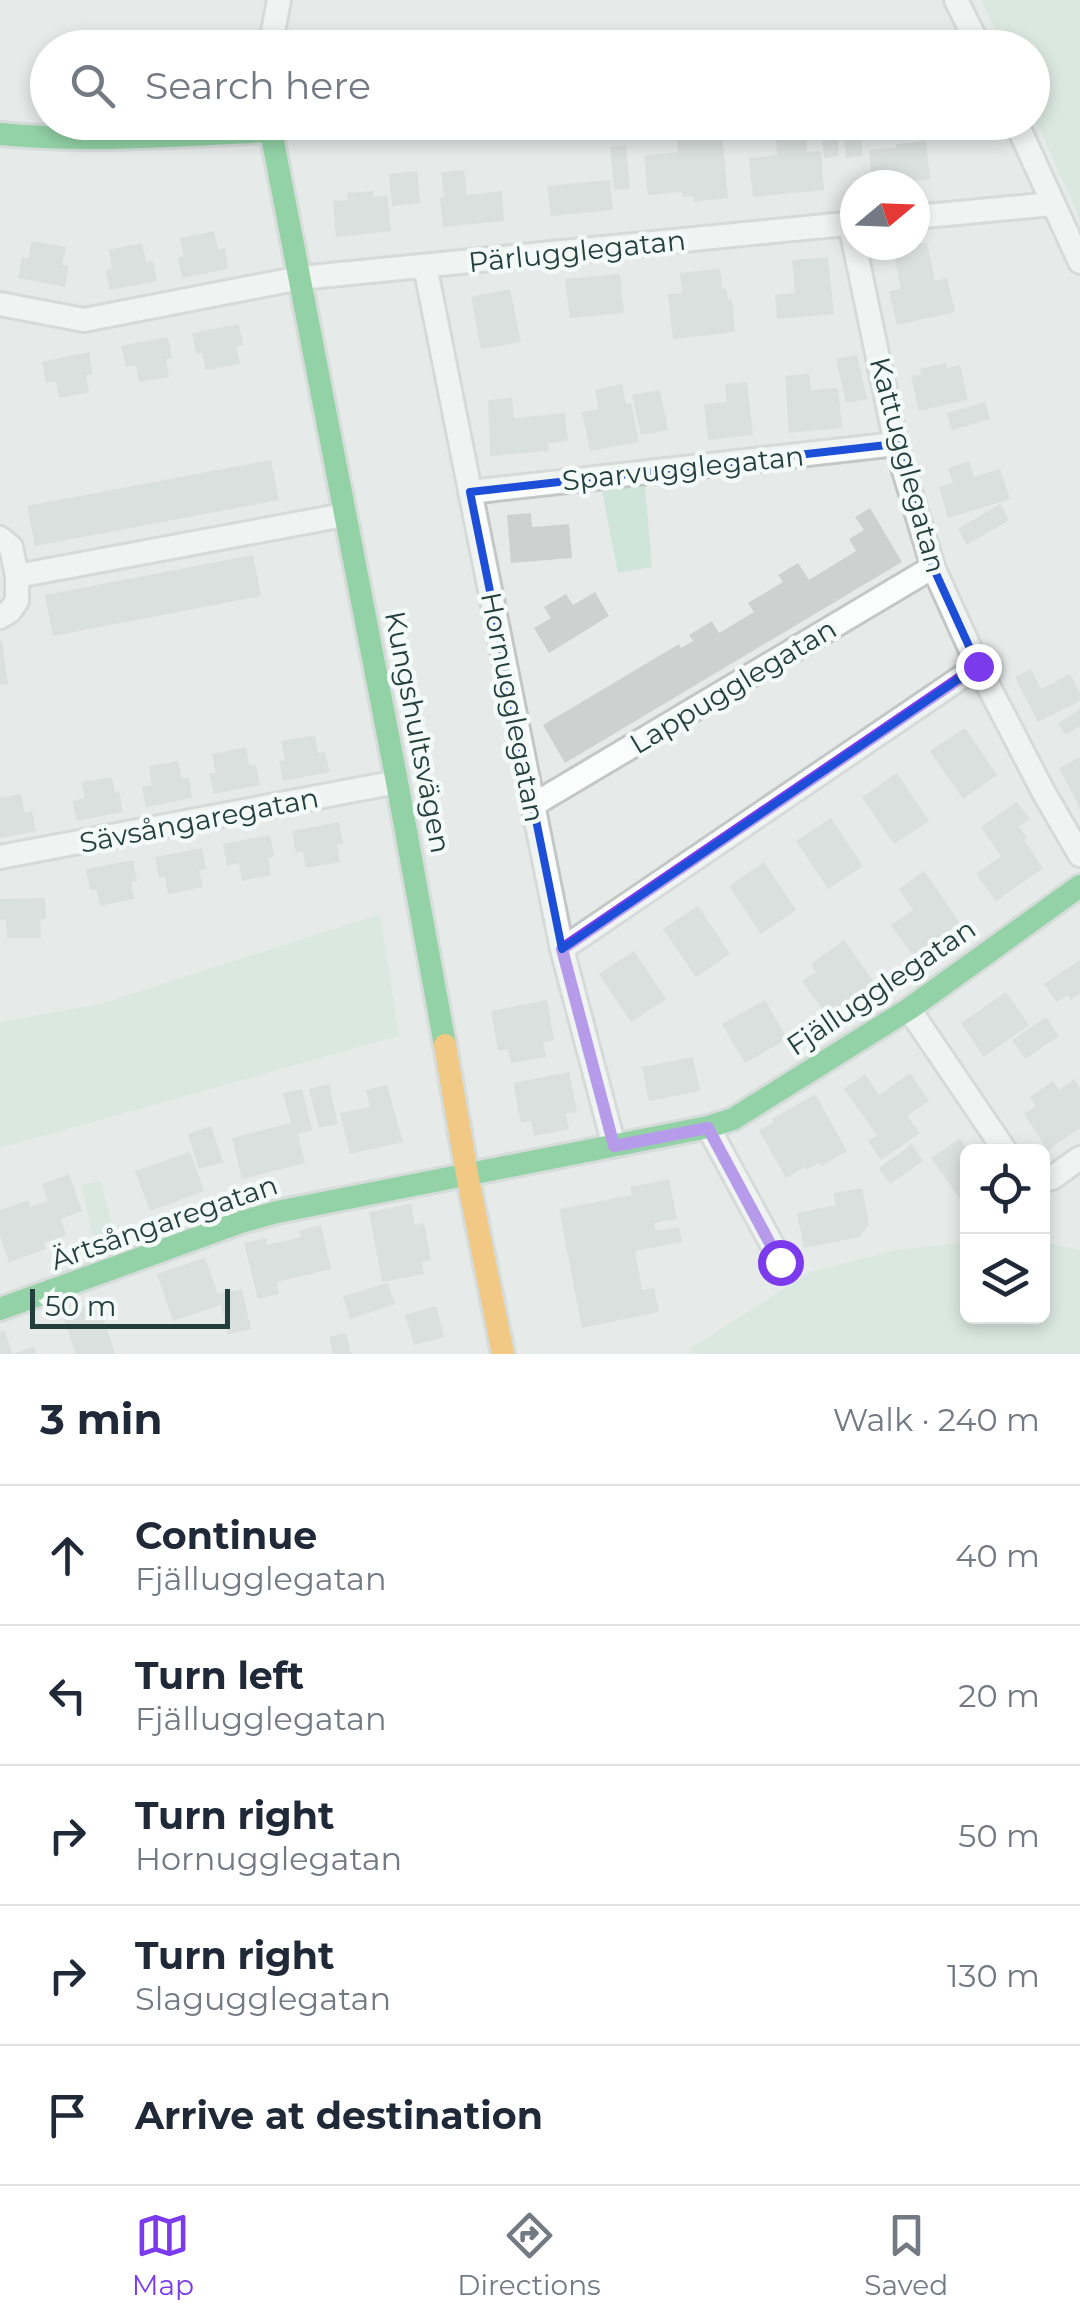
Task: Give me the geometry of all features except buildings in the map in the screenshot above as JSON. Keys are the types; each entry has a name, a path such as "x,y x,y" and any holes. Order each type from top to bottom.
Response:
{"street":[{"path":"273,30 279,0"},
{"path":"956,0 971,30"},
{"path":"0,134 30,137"},
{"name":"Kungshultsvägen","path":"273,140 504,1354"},
{"path":"1024,140 1080,262"},
{"path":"930,216 1053,204"},
{"name":"Pärlugglegatan","path":"0,304 84,320 300,278 840,225"},
{"name":"Kattugglegatan","path":"860,260 896,444 932,567 978,666 1080,855"},
{"name":"Hornugglegatan","path":"425,266 562,949 614,1146"},
{"name":"Sparvugglegatan","path":"470,492 896,444"},
{"path":"16,576 344,515"},
{"path":"0,538 11,547 17,601 0,617"},
{"name":"Lappugglegatan","path":"533,805 932,567"},
{"path":"562,949 978,666"},
{"name":"Sävsångaregatan","path":"0,857 397,782"},
{"name":"Fjällugglegatan","path":"467,1174 708,1128 733,1119 909,1008 1080,886"},
{"path":"909,1008 1001,1144"},
{"path":"708,1128 780,1262"},
{"path":"1050,1178 1080,1158"},
{"name":"Ärtsångaregatan","path":"0,1308 240,1222 467,1174"}],"highlighted area":[{"path":"896,444 933,567 978,666 562,949 470,492"}],"green space":[{"path":"981,0 1080,0 1080,219 1045,140 1050,140 1050,30 995,30"},
{"path":"645,486 652,567 618,573 602,491"},
{"path":"380,914 399,1036 0,1148 0,1022 100,1004"},
{"path":"101,1181 116,1241 95,1245 81,1185"},
{"path":"960,1243 960,1324 1050,1324 1050,1244 1080,1250 1080,1354 690,1354 691,1348 810,1272 896,1250"}],"traffic: fast":[{"path":"0,134 30,137"},
{"path":"273,140 445,1045"},
{"path":"0,1309 277,1212 733,1119 909,1009 1080,886"}],"traffic: slow":[{"path":"445,1045 503,1354"}],"route":[{"path":"780,1262 708,1128 614,1146 562,949 978,666"}]}
